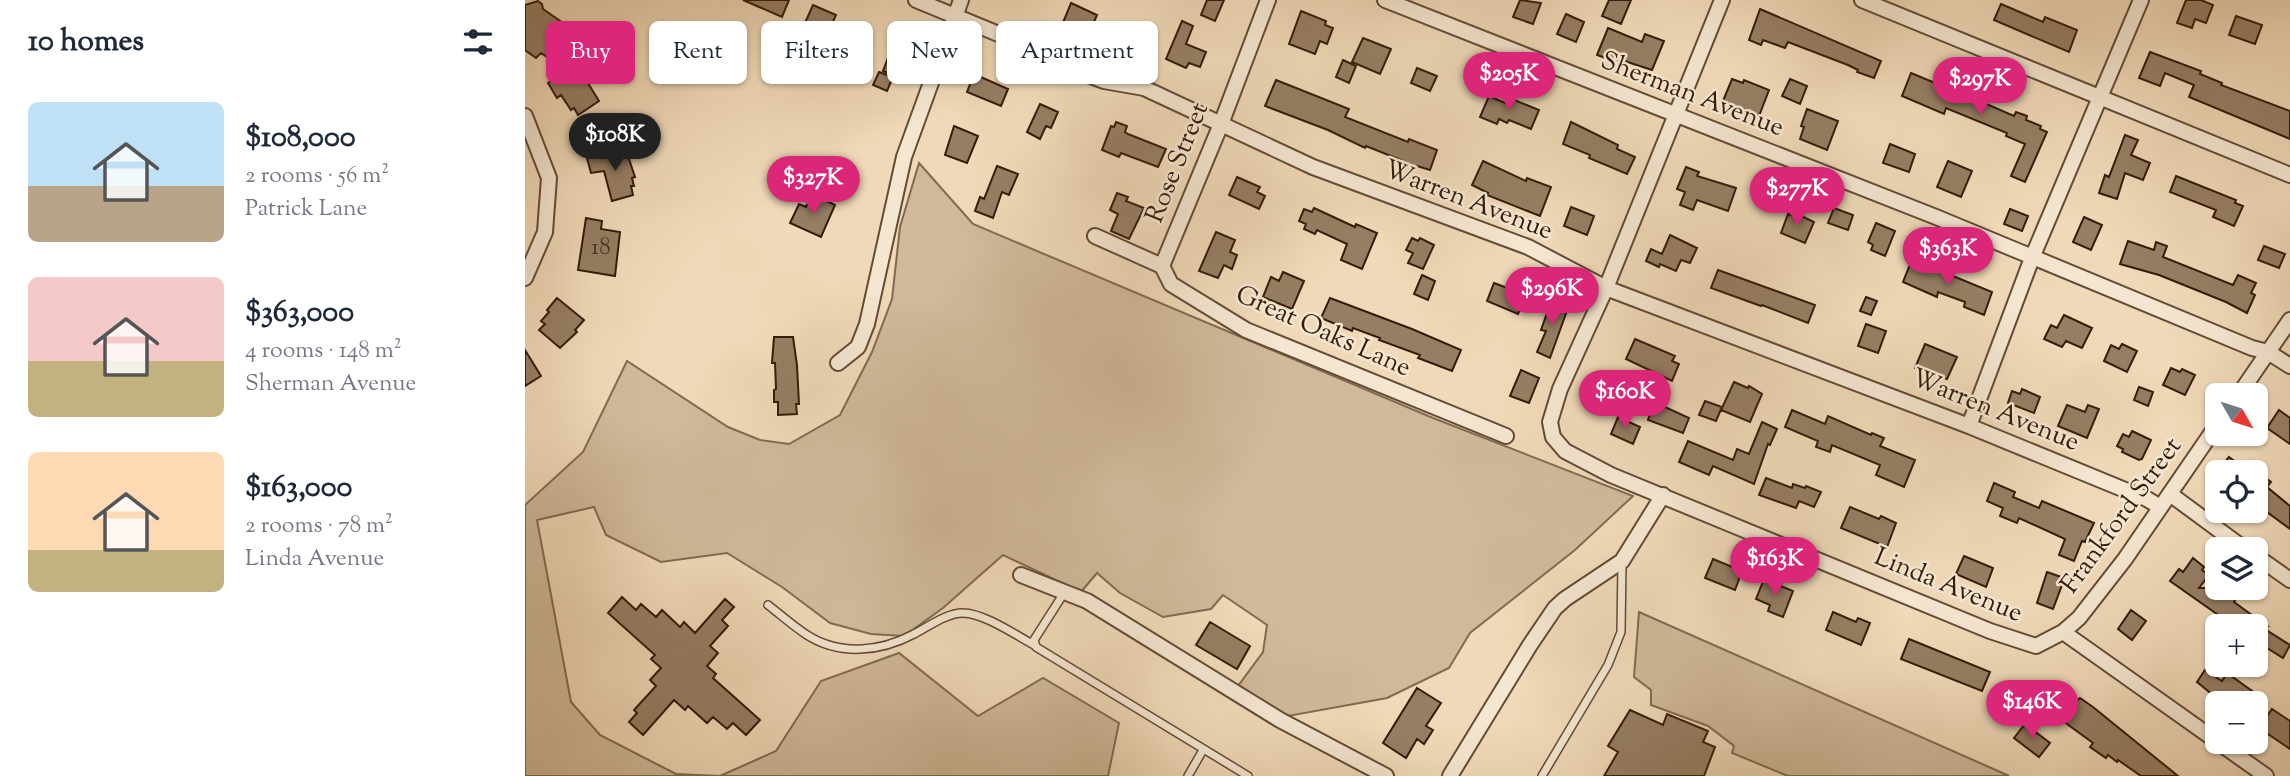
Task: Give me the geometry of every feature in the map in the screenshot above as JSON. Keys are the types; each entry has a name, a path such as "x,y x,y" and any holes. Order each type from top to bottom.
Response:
{"street":[{"name":"Warren Avenue","path":"916,0 1093,76 1144,89 1313,167 1528,247 1606,288 1969,426 2161,507"},
{"path":"838,363 858,347 867,324 904,157 961,0"},
{"name":"Rose Street","path":"1162,266 1221,124 1268,0"},
{"name":"Sherman Avenue","path":"1385,0 1937,217 2252,348 2268,352 2290,366"},
{"path":"1606,288 1722,0"},
{"path":"1862,0 2290,175"},
{"path":"1969,426 2032,258 2141,0"},
{"path":"525,116 548,178 545,232 525,278"},
{"name":"Great Oaks Lane","path":"1095,236 1162,266 1171,284 1246,330 1506,436"},
{"name":"Linda Avenue","path":"1606,288 1560,389 1551,422 1553,437 1565,452 1990,631 2036,646 2063,632"},
{"path":"2247,383 2290,320"},
{"name":"Frankford Street","path":"2063,632 2087,608 2205,443"},
{"path":"2170,494 2228,537"},
{"path":"1450,776 1555,608 1622,561 1663,495"},
{"path":"2268,564 2290,580"},
{"path":"1021,575 1087,601 1280,720 1386,776"},
{"path":"2063,632 2266,776"}],"lane":[{"path":"1542,776 1608,665 1621,632 1622,561"},
{"path":"1036,647 1034,640 1064,593"},
{"path":"768,605 808,636 830,645 859,650 890,646 946,617 963,613 982,618 1036,647 1248,776"},
{"path":"1188,776 1203,750"}],"shaded area":[{"path":"919,163 973,224 1433,418 1633,496 1575,550 1470,633 1449,668 1387,698 1288,716 1238,686 1263,652 1267,625 1223,595 1211,609 1163,617 1120,593 1097,573 1081,592 1003,555 943,608 904,636 871,634 830,623 782,587 727,553 661,562 606,535 594,507 537,520 571,702 600,735 676,774 720,776 525,776 525,505 583,452 627,361 728,427 760,440 789,444 840,415 872,352 892,299 900,227"},
{"path":"1639,612 2009,776 1788,776 1732,753 1734,746 1708,726 1651,705 1651,690 1634,677"},
{"path":"899,653 978,716 1043,678 1119,723 1108,776 720,776 776,751 821,681"}],"building":[{"path":"743,0 789,0 782,17"},
{"path":"1207,0 1224,0 1215,21 1201,15"},
{"path":"1520,0 1541,3 1533,24 1513,17"},
{"path":"1609,0 1631,0 1621,24 1602,16"},
{"path":"2186,0 2201,0 2213,5 2206,23 2195,19 2192,28 2177,23"},
{"path":"538,1 543,9 560,21 546,21 546,56 541,53 536,58 525,50 525,5"},
{"path":"1071,3 1097,15 1094,21 1064,21"},
{"path":"2001,4 2043,22 2045,17 2077,30 2069,52 1994,20"},
{"path":"813,5 836,15 833,21 806,21"},
{"path":"1760,9 1881,61 1874,78 1788,42 1785,48 1763,40 1761,45 1749,40"},
{"path":"1301,11 1326,21 1325,25 1333,28 1327,44 1320,41 1315,54 1289,44"},
{"path":"1566,14 1584,22 1576,42 1557,34"},
{"path":"2236,16 2262,25 2255,44 2229,35"},
{"path":"1182,21 1193,26 1186,44 1206,52 1200,67 1189,63 1186,68 1166,59"},
{"path":"1608,28 1642,42 1645,34 1664,41 1652,70 1597,55"},
{"path":"1363,38 1391,49 1380,74 1352,62"},
{"path":"2150,52 2201,71 2200,74 2222,83 2221,85 2290,111 2290,139 2189,97 2194,85 2165,73 2160,86 2139,78"},
{"path":"1343,60 1356,66 1349,83 1336,77"},
{"path":"1417,68 1437,76 1430,91 1411,83"},
{"path":"879,72 887,75 887,84 890,84 887,91 873,85"},
{"path":"1911,73 1942,86 1943,82 1985,99 1984,103 2014,116 2016,112 2027,116 2026,120 2041,126 2040,129 2047,132 2025,182 2011,176 2025,144 2006,136 2007,133 1946,108 1944,114 1902,96"},
{"path":"982,78 1008,89 1001,106 967,92 970,84 982,84"},
{"path":"1732,79 1743,83 1744,80 1769,90 1759,116 1723,101"},
{"path":"1790,79 1807,86 1800,104 1782,96"},
{"path":"1276,80 1349,109 1345,117 1408,142 1409,139 1437,150 1430,170 1417,166 1416,169 1399,163 1401,160 1366,146 1365,148 1328,130 1265,106"},
{"path":"549,84 588,84 599,101 578,115 561,95 557,98"},
{"path":"1489,96 1505,103 1507,97 1539,110 1531,129 1509,120 1507,123 1499,119 1497,124 1480,117"},
{"path":"1040,104 1058,112 1051,128 1046,126 1040,139 1027,132"},
{"path":"1807,109 1838,121 1827,150 1800,139"},
{"path":"1116,122 1127,126 1125,132 1128,134 1166,149 1158,167 1121,153 1119,157 1102,150 1111,126 1114,127"},
{"path":"1571,122 1618,145 1617,149 1635,157 1627,174 1563,144"},
{"path":"954,126 978,136 967,163 945,155"},
{"path":"2125,135 2138,140 2131,155 2150,163 2143,180 2125,173 2117,199 2099,193 2105,175 2109,177"},
{"path":"1890,144 1915,154 1909,172 1883,163"},
{"path":"626,150 635,177 632,178 634,186 631,186 633,195 612,201 604,171 591,173 587,158"},
{"path":"1483,161 1526,181 1527,178 1551,187 1540,216 1487,195 1488,193 1472,185"},
{"path":"1948,161 1972,171 1961,197 1937,187"},
{"path":"997,166 1018,174 1009,195 1002,192 993,218 975,211 980,197 984,199"},
{"path":"1686,167 1699,172 1697,176 1736,188 1728,211 1697,200 1693,210 1680,205 1685,192 1677,189"},
{"path":"2176,176 2236,200 2235,203 2243,206 2234,226 2213,217 2216,210 2170,192"},
{"path":"1237,177 1260,187 1257,192 1265,196 1259,209 1229,195"},
{"path":"1117,193 1128,197 1126,201 1144,208 1129,239 1111,231 1118,214 1110,210"},
{"path":"812,194 835,205 821,237 790,223 799,204 806,207"},
{"path":"1571,207 1594,216 1587,235 1564,226"},
{"path":"1314,208 1355,227 1356,224 1377,233 1362,269 1341,260 1347,244 1317,230 1315,234 1304,229 1306,224 1299,221 1304,209 1312,212"},
{"path":"1834,208 1853,215 1848,230 1828,223"},
{"path":"2010,209 2028,216 2022,231 2004,224"},
{"path":"1795,213 1814,222 1805,243 1781,233 1788,214 1794,216"},
{"path":"2084,217 2102,225 2091,250 2073,242"},
{"path":"586,218 602,221 601,229 620,232 615,276 578,270"},
{"path":"1876,223 1895,231 1885,256 1871,250 1873,245 1868,242"},
{"path":"1216,232 1235,240 1230,252 1237,255 1232,269 1224,265 1218,278 1199,271"},
{"path":"1670,235 1697,248 1690,263 1681,260 1676,271 1646,261 1651,249 1662,254"},
{"path":"1412,238 1418,241 1420,238 1434,245 1423,269 1408,263 1413,253 1406,250"},
{"path":"2128,241 2154,250 2156,242 2167,246 2163,257 2233,285 2238,275 2256,283 2251,293 2255,295 2247,313 2159,275 2120,264"},
{"path":"2264,246 2285,254 2279,268 2258,260"},
{"path":"1911,262 1923,266 1924,264 1992,292 1984,315 1964,307 1965,302 1938,292 1937,297 1903,282"},
{"path":"1718,270 1815,305 1808,323 1711,288"},
{"path":"1283,272 1304,281 1292,309 1263,297 1271,277 1279,281"},
{"path":"1422,275 1435,281 1428,300 1414,294"},
{"path":"1494,283 1526,295 1518,314 1487,301"},
{"path":"1866,297 1877,301 1871,315 1860,311"},
{"path":"557,298 584,320 575,330 577,332 560,348 539,330 545,324 541,321 549,312 547,310"},
{"path":"1330,298 1461,350 1452,371 1418,358 1420,355 1379,340 1380,338 1353,328 1352,331 1321,318"},
{"path":"1552,299 1569,305 1550,358 1537,352 1546,331 1541,330"},
{"path":"2064,315 2092,328 2082,348 2066,341 2062,347 2044,339 2051,325 2057,328"},
{"path":"1866,324 1886,331 1878,353 1858,346"},
{"path":"774,337 793,337 797,365 797,414 778,415 778,402 774,402"},
{"path":"1635,339 1675,356 1672,361 1679,364 1672,381 1626,359"},
{"path":"1925,344 1957,357 1947,379 1915,368"},
{"path":"2122,344 2137,351 2127,372 2104,361 2111,345 2119,349"},
{"path":"525,350 541,376 525,386"},
{"path":"2171,368 2180,372 2182,369 2195,375 2185,395 2163,385"},
{"path":"1521,370 1539,378 1529,403 1510,396"},
{"path":"1734,382 1748,388 1749,386 1762,394 1750,422 1721,410"},
{"path":"2139,387 2153,392 2148,406 2134,400"},
{"path":"2022,389 2040,397 2034,413 2008,403 2012,391 2020,394"},
{"path":"1705,401 1722,407 1716,421 1699,415"},
{"path":"1654,402 1689,418 1683,433 1648,420"},
{"path":"2067,405 2085,412 2088,405 2099,409 2087,438 2058,426"},
{"path":"1792,410 1825,424 1828,416 1884,438 1880,446 1915,460 1904,487 1876,475 1880,465 1832,445 1830,452 1816,447 1818,441 1785,427"},
{"path":"2279,410 2290,418 2290,444 2268,429"},
{"path":"1618,417 1640,427 1633,444 1611,434"},
{"path":"1762,422 1777,429 1770,445 1768,444 1754,484 1713,466 1709,475 1679,462 1688,441 1733,460 1737,449 1749,454"},
{"path":"2132,431 2151,440 2139,460 2122,452 2123,449 2117,446 2123,434 2129,437"},
{"path":"1766,478 1792,488 1793,484 1821,492 1814,507 1799,501 1796,508 1759,495"},
{"path":"1994,483 2015,492 2013,497 2039,508 2042,501 2094,523 2085,542 2082,541 2074,561 2059,555 2065,539 2019,518 2017,523 2000,516 2003,508 1987,501"},
{"path":"2268,488 2290,506 2290,529 2268,513"},
{"path":"1850,507 1896,523 1887,547 1841,528"},
{"path":"1964,556 1993,568 1986,587 1956,574"},
{"path":"2193,558 2204,567 2202,570 2205,572 2205,580 2199,588 2205,588 2205,600 2235,600 2234,602 2250,614 2217,614 2170,581 2179,569 2183,572"},
{"path":"1713,559 1742,571 1735,590 1705,578"},
{"path":"2047,572 2061,577 2059,584 2062,585 2053,609 2037,603"},
{"path":"1764,579 1793,591 1783,617 1768,611 1770,605 1756,599"},
{"path":"622,597 636,610 641,604 656,617 662,610 680,627 684,622 695,633 725,599 734,607 722,620 728,626 710,646 718,653 707,666 716,674 713,678 760,720 746,735 733,723 727,729 713,717 707,723 688,706 685,710 674,700 643,735 629,722 637,713 634,710 656,686 650,680 661,668 651,659 655,655 608,613"},
{"path":"2131,610 2146,621 2132,640 2118,629"},
{"path":"1833,612 1856,622 1858,618 1870,623 1861,645 1826,630"},
{"path":"1210,622 1250,646 1237,669 1196,645"},
{"path":"2268,631 2290,645 2283,658 2268,649"},
{"path":"1909,639 1990,672 1982,691 1901,659"},
{"path":"2205,670 2205,677 2216,677 2222,681 2224,677 2233,677 2252,691 2208,691 2197,682"},
{"path":"1417,688 1441,703 1426,726 1433,730 1424,744 1417,739 1406,758 1383,743"},
{"path":"2071,695 2093,707 2178,776 2141,776 2118,760 2117,762 2108,755 2106,758 2090,747 2093,743 2056,716"},
{"path":"2272,709 2290,721 2290,749 2268,734 2268,715"},
{"path":"1630,710 1663,725 1667,714 1708,731 1703,742 1715,747 1704,776 1604,776 1618,752 1608,746"},
{"path":"2025,724 2050,743 2039,757 2014,738"}]}
